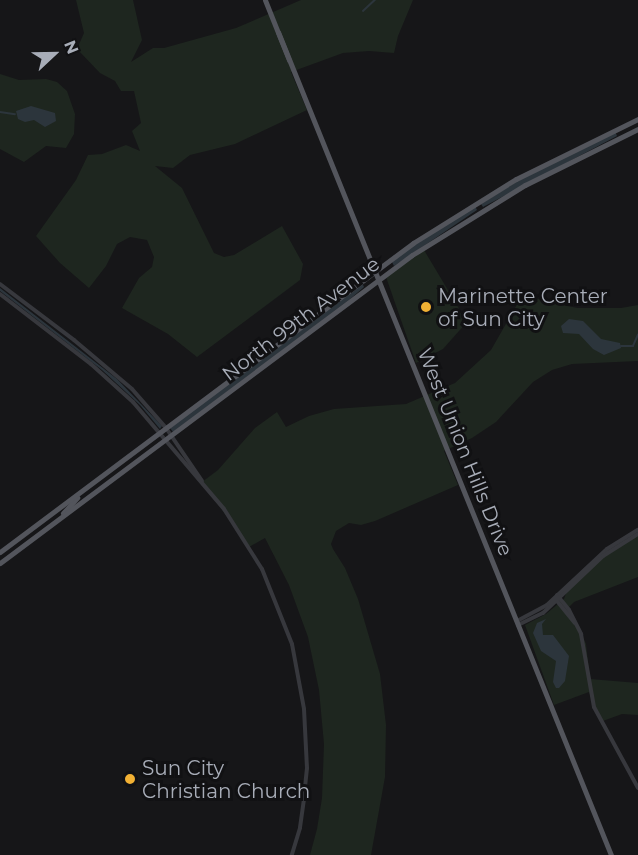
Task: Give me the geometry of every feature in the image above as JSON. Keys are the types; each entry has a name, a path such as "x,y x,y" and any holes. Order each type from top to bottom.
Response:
{"main road":[{"name":"West Union Hills Drive","path":"265,0 380,279 611,855"},
{"name":"North 99th Avenue","path":"0,552 376,270 494,192 577,147 638,119"},
{"name":"North 99th Avenue","path":"0,563 423,248 506,196 638,129"},
{"path":"62,517 89,486"},
{"path":"31,540 56,510"}],"street":[{"path":"0,284 113,372 144,402 166,428 202,482"},
{"path":"0,294 112,382 202,482 238,529 256,558 276,599 292,644 304,708 307,740 300,828 292,855"},
{"path":"517,623 536,617 607,549 638,532"},
{"path":"557,599 576,623 586,655 594,707 638,788"}],"shaded area":[{"path":"76,0 133,0 142,40 131,62 153,48 164,48 236,28 301,0 413,0 398,36 394,53 369,51 343,53 291,72 307,110 235,144 190,155 173,168 155,166 182,188 214,253 224,257 234,255 282,226 303,264 300,280 197,357 168,334 122,308 139,278 152,267 154,257 147,240 130,237 117,244 106,266 89,288 60,263 36,236 76,180 88,155 102,154 126,145 140,151 132,131 141,123 134,91 121,91 115,81 100,73 77,49 84,33"},
{"path":"0,74 19,80 46,79 57,82 67,91 75,114 74,134 66,148 46,146 24,162 0,149"},
{"path":"31,106 55,113 56,121 45,127 34,120 25,122 18,119 16,111"},
{"path":"615,131 617,136 483,207 481,204 529,174"},
{"path":"475,206 477,210 394,266 392,262 410,248"},
{"name":"Marinette Center of Sun City","path":"424,250 467,322 443,349 416,363 386,277"},
{"path":"362,283 364,287 349,300 173,432 170,428"},
{"path":"0,288 117,379 162,426 160,429 140,405 102,370 0,291"},
{"path":"523,294 551,303 578,308 621,308 638,305 638,361 572,364 552,370 533,382 496,422 472,438 444,451 458,485 375,521 361,525 349,523 336,531 331,544 345,568 358,599 380,674 386,725 385,777 371,855 310,855 322,798 324,744 319,690 308,637 289,585 265,538 249,547 202,482 218,470 255,428 277,412 286,427 309,416 334,409 406,404 455,383 491,350"},
{"path":"569,319 583,321 601,339 620,343 621,348 604,355 593,349 579,334 563,333 561,326"},
{"path":"638,532 638,577 574,602 569,607 586,644 590,679 638,683 638,715 622,714 600,722 589,692 554,705 525,625 546,614 564,599 568,588 607,551"},
{"path":"546,619 542,624 543,635 553,635 569,656 565,681 559,688 556,688 553,682 556,661 541,651 533,633 537,623"}],"waterway":[{"path":"363,11 375,0"},
{"path":"0,112 15,114"},
{"path":"621,346 633,346 638,335"}],"place":[{"name":"Marinette Center of Sun City","path":"426,307"},
{"name":"Sun City Christian Church","path":"130,779"}]}
